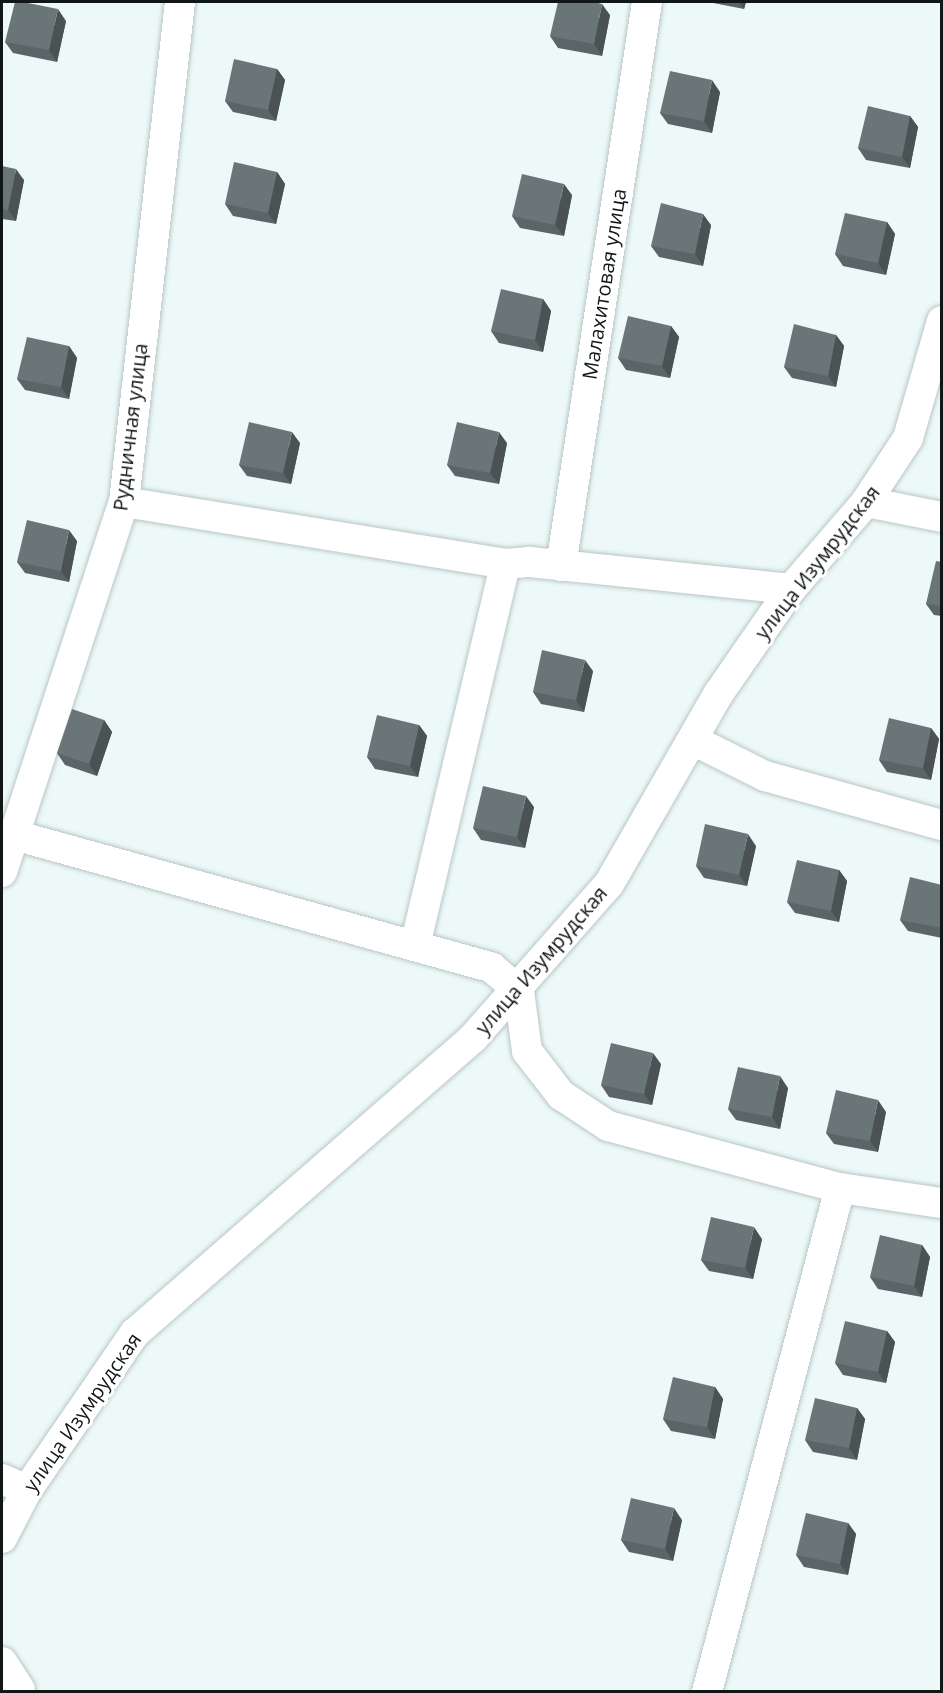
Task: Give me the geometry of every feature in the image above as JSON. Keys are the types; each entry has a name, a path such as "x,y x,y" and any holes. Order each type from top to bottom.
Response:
{"street":[{"name":"Рудничная улица","path":"2,872 124,502 180,2"},
{"name":"Малахитовая улица","path":"561,566 647,2"},
{"name":"улица Изумрудская","path":"2,1538 14,1484 135,1333 473,1038 519,991 609,884 693,740 791,589 866,502 908,438 942,321"},
{"path":"124,502 505,564 561,566 791,589"},
{"path":"866,502 942,517"},
{"path":"415,946 505,564"},
{"path":"693,740 765,776 942,825"},
{"path":"14,835 492,968 519,991 527,1051 561,1095 608,1126 840,1188 942,1203"},
{"path":"707,1692 840,1188"},
{"path":"2,1662 15,1688"}],"building":[{"path":"15,2 58,9 49,50 5,42"},
{"path":"558,2 602,4 594,44 550,36"},
{"path":"234,59 277,69 268,110 225,101"},
{"path":"670,71 712,80 704,121 660,113"},
{"path":"868,106 910,116 902,157 858,148"},
{"path":"234,162 277,172 268,213 225,204"},
{"path":"2,166 16,169 8,210 2,209"},
{"path":"522,174 564,184 555,225 512,216"},
{"path":"661,203 703,214 695,254 651,246"},
{"path":"845,213 887,222 878,263 835,254"},
{"path":"501,289 543,299 535,340 491,331"},
{"path":"628,316 671,326 662,366 618,358"},
{"path":"794,324 836,335 828,376 784,367"},
{"path":"27,337 69,346 61,387 17,379"},
{"path":"249,422 292,432 283,473 239,465"},
{"path":"457,422 499,432 490,473 447,465"},
{"path":"27,520 69,530 61,571 17,562"},
{"path":"936,561 942,562 942,606 926,604"},
{"path":"542,650 585,660 576,700 533,692"},
{"path":"72,709 104,720 89,764 57,753"},
{"path":"377,715 419,725 410,766 367,757"},
{"path":"889,718 931,728 923,768 879,760"},
{"path":"483,786 526,796 517,837 473,828"},
{"path":"705,824 748,834 739,875 696,866"},
{"path":"797,860 839,870 831,911 787,902"},
{"path":"910,877 942,885 942,928 900,920"},
{"path":"611,1043 653,1053 644,1094 601,1085"},
{"path":"738,1067 780,1076 772,1117 728,1109"},
{"path":"836,1090 878,1100 870,1141 826,1133"},
{"path":"711,1217 754,1227 745,1268 701,1260"},
{"path":"880,1235 922,1245 914,1286 870,1277"},
{"path":"845,1321 887,1331 878,1372 835,1363"},
{"path":"673,1377 715,1387 707,1427 663,1419"},
{"path":"815,1398 857,1408 849,1448 805,1440"},
{"path":"631,1498 674,1508 665,1549 621,1540"},
{"path":"806,1513 848,1523 840,1564 796,1555"}]}
